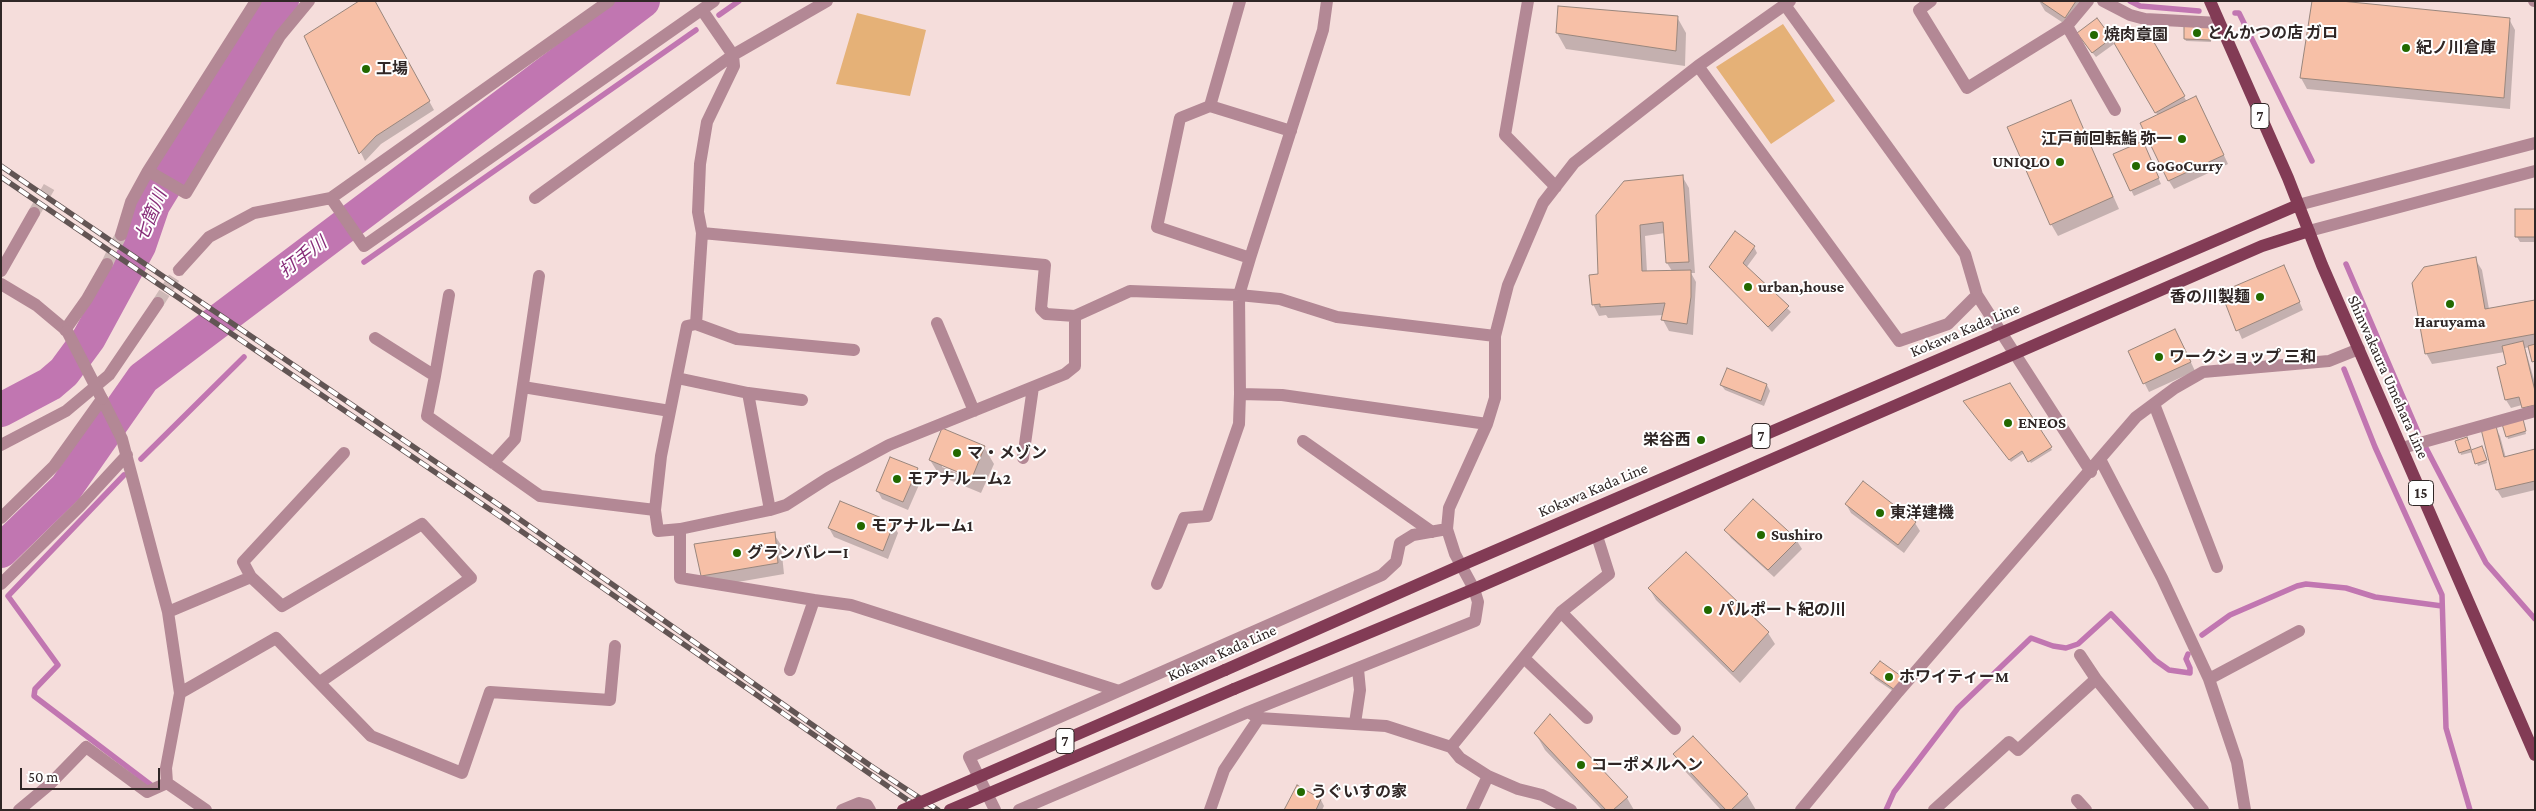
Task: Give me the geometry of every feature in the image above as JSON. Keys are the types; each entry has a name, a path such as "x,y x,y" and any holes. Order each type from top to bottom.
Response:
{"main road":[{"name":"7","path":"950,810 1474,589 2262,246 2308,231 2288,178 2210,1"},
{"name":"Kokawa Kada Line","path":"903,810 1462,565 2298,205"},
{"name":"Shinwakaura Umehara Line","path":"2308,231 2535,755"}],"street":[{"path":"121,235 131,202 148,171 256,1"},
{"path":"148,171 186,193 280,36 309,1"},
{"path":"179,270 209,237 254,214 331,198 609,1"},
{"path":"331,198 364,246 714,1"},
{"path":"535,198 733,56 827,1"},
{"path":"1210,106 1240,1"},
{"path":"1158,584 1184,518 1207,516 1239,424 1239,295 1323,30 1327,1"},
{"path":"1528,1 1506,135 1556,187"},
{"path":"1931,1 1919,10 1968,88 2067,26 2088,1"},
{"path":"2103,1 2145,19 2219,23"},
{"path":"1019,810 1254,715 1358,669 1475,621 1478,602 1474,589 1455,554 1447,529 1450,508 1487,424 1495,398 1495,336 1508,285 1543,204 1574,163 1698,66 1788,3 1965,254 1977,295 2091,472"},
{"path":"696,324 702,233 698,212 700,174 707,122 734,66 733,56 702,10"},
{"path":"2067,26 2115,110"},
{"path":"1698,66 1899,341 1948,324 1977,295"},
{"path":"1250,258 1157,227 1180,118 1210,106 1291,131"},
{"path":"2298,205 2535,143"},
{"path":"2308,231 2535,171"},
{"path":"1,270 34,213"},
{"path":"702,233 1045,265 1041,309 1046,314 1075,316 1130,291 1239,295 1280,299 1338,318 1495,336"},
{"path":"66,330 107,264"},
{"path":"493,463 515,439 539,276"},
{"path":"1,284 36,305 66,330 122,439 127,454 168,612 180,693 166,768 167,783"},
{"path":"450,294 427,416 540,496 655,510"},
{"path":"1,445 66,411 109,375 158,303"},
{"path":"854,350 737,339 696,324 687,326 661,456 655,510 658,531 680,529 770,510 786,504 828,478 889,445 1065,374 1074,366 1075,316"},
{"path":"937,323 974,411"},
{"path":"374,338 434,376"},
{"path":"1801,810 1898,692 2091,472 2136,417 2204,372 2329,361 2359,349"},
{"path":"677,378 802,400"},
{"path":"522,387 670,410"},
{"path":"1023,458 1033,387"},
{"path":"748,392 770,510"},
{"path":"1240,394 1282,395 1487,424"},
{"path":"1,518 54,466 102,399"},
{"path":"2154,404 2217,567"},
{"path":"2402,448 2535,411"},
{"path":"1303,441 1432,532"},
{"path":"320,682 471,578 422,524 282,606 251,576 243,562 344,453"},
{"path":"1,584 80,506 127,454"},
{"path":"2100,461 2162,578 2209,679 2237,762 2245,810"},
{"path":"680,529 680,578 851,605 1118,691"},
{"path":"994,810 969,757 1382,574 1396,562 1400,543 1413,535 1447,529"},
{"path":"1451,747 1561,612 1609,574 1597,536"},
{"path":"168,612 251,576"},
{"path":"790,670 814,600"},
{"path":"1561,612 1675,730"},
{"path":"2209,679 2299,631"},
{"path":"180,693 276,638 371,736 462,773 490,692 610,700 615,646"},
{"path":"2080,655 2096,679 2203,810"},
{"path":"1524,658 1587,718"},
{"path":"1355,723 1360,690 1358,669"},
{"path":"1934,810 2009,742 2018,750 2096,679"},
{"path":"1254,715 1386,726 1451,747 1460,758 1488,776 1518,789 1542,795 1571,810"},
{"path":"1210,810 1224,770 1254,715"},
{"path":"19,810 49,786 86,746 147,792 167,783"},
{"path":"1472,810 1488,776"},
{"path":"167,783 206,810"},
{"path":"842,810 860,803 867,804 870,810"}],"shaded area":[{"path":"857,13 926,30 910,96 836,84"},
{"path":"1783,24 1835,101 1771,144 1716,67"}],"building":[{"name":"工場","path":"359,1 375,1 430,101 376,136 359,154 304,36"},
{"path":"2040,1 2076,1 2065,18"},
{"name":"紀ノ川倉庫","path":"2312,1 2341,1 2510,18 2504,98 2300,78"},
{"path":"1558,6 1678,16 1676,51 1556,33"},
{"name":"焼肉章園","path":"2097,18 2112,38 2092,53 2077,33"},
{"path":"2144,25 2185,96 2155,113 2114,43"},
{"path":"2184,26 2211,27 2211,40 2184,39"},
{"name":"江戸前回転鮨 弥一","path":"2196,96 2224,155 2168,181 2140,123"},
{"name":"UNIQLO","path":"2071,100 2113,197 2050,225 2007,127"},
{"name":"GoGoCurry","path":"2143,141 2159,178 2130,191 2113,154"},
{"path":"1683,175 1689,262 1666,263 1663,222 1640,225 1642,271 1691,270 1691,297 1687,324 1661,320 1665,303 1600,307 1600,304 1592,305 1589,275 1598,274 1596,215 1624,181"},
{"path":"2515,209 2535,209 2535,237 2515,237"},
{"name":"urban,house","path":"1735,231 1755,246 1743,263 1789,306 1768,327 1709,267"},
{"name":"Haruyama","path":"2476,257 2485,309 2535,300 2535,334 2425,354 2412,283 2424,267"},
{"name":"香の川製麺","path":"2284,265 2300,302 2236,331 2221,292"},
{"name":"ワークショップ 三和","path":"2175,329 2191,362 2143,384 2128,351"},
{"path":"2523,341 2535,391 2535,405 2522,408 2519,397 2505,400 2497,367 2506,364 2502,346"},
{"path":"2535,344 2535,361 2532,362 2528,346"},
{"path":"1727,368 1767,384 1761,401 1720,385"},
{"path":"2010,383 2052,447 2028,462 2022,451 2009,460 1963,401"},
{"path":"2523,419 2526,431 2506,437 2502,424"},
{"path":"2496,426 2504,457 2535,449 2535,481 2496,490 2481,429"},
{"name":"マ・メゾン","path":"942,428 985,446 972,478 929,460"},
{"path":"2467,437 2471,449 2459,453 2455,441"},
{"path":"2482,446 2487,460 2475,464 2471,450"},
{"name":"モアナルーム2","path":"890,457 918,468 903,502 876,491"},
{"name":"東洋建機","path":"1863,481 1916,522 1898,545 1845,504"},
{"name":"Sushiro","path":"1753,499 1798,540 1768,570 1724,530"},
{"name":"モアナルーム1","path":"840,501 894,523 883,551 828,528"},
{"name":"グランバレーI","path":"775,532 778,563 701,576 694,544"},
{"name":"パルポート紀の川","path":"1686,552 1769,632 1733,672 1648,588"},
{"name":"ホワイティーM","path":"1880,661 1908,681 1898,692 1870,673"},
{"name":"コーポメルヘン","path":"1550,714 1628,797 1613,810 1606,810 1534,733"},
{"path":"1693,736 1748,794 1731,810 1726,810 1673,754"},
{"name":"うぐいすの家","path":"1297,785 1321,799 1316,810 1284,810"}],"waterway":[{"name":"七箇川","path":"1,410 50,384 64,372 89,338 139,246 153,205 263,25 282,1"},
{"name":"打手川","path":"1,551 66,488 143,378 643,1"},
{"path":"719,15 739,1"},
{"path":"2130,1 2140,6 2199,11"},
{"path":"2235,13 2239,13 2312,161"},
{"path":"364,262 696,30"},
{"path":"2346,264 2418,432"},
{"path":"141,459 244,357"},
{"path":"2344,369 2375,447 2442,595 2446,728 2470,810"},
{"path":"2426,448 2486,563 2535,619"},
{"path":"124,475 8,596 58,665 35,689 34,696 151,785"},
{"path":"2202,635 2230,615 2297,586 2306,584 2346,588 2375,597 2442,606"},
{"path":"1886,810 1894,792 1958,708 2031,638 2053,646 2066,648 2078,644 2111,614 2155,660 2169,670 2190,673 2186,659 2188,654"}],"tunnel":[{"path":"34,213 52,182"},
{"path":"107,264 121,235"},
{"path":"158,303 179,270"}],"railway":[{"path":"1,166 505,509 871,766 938,810"},
{"path":"1,177 501,517 922,810"}],"place":[{"name":"とんかつの店 ガロ","path":"2197,33"},
{"name":"焼肉章園","path":"2094,35"},
{"name":"紀ノ川倉庫","path":"2406,48"},
{"name":"工場","path":"366,69"},
{"name":"江戸前回転鮨 弥一","path":"2182,139"},
{"name":"UNIQLO","path":"2060,162"},
{"name":"GoGoCurry","path":"2136,166"},
{"name":"urban,house","path":"1748,287"},
{"name":"香の川製麺","path":"2260,297"},
{"name":"Haruyama","path":"2450,304"},
{"name":"ワークショップ 三和","path":"2159,357"},
{"name":"ENEOS","path":"2008,423"},
{"name":"栄谷西","path":"1701,440"},
{"name":"マ・メゾン","path":"957,453"},
{"name":"モアナルーム2","path":"897,479"},
{"name":"東洋建機","path":"1880,513"},
{"name":"モアナルーム1","path":"861,526"},
{"name":"Sushiro","path":"1761,535"},
{"name":"グランバレーI","path":"737,553"},
{"name":"パルポート紀の川","path":"1708,610"},
{"name":"ホワイティーM","path":"1889,677"},
{"name":"コーポメルヘン","path":"1581,765"},
{"name":"うぐいすの家","path":"1301,792"}]}
